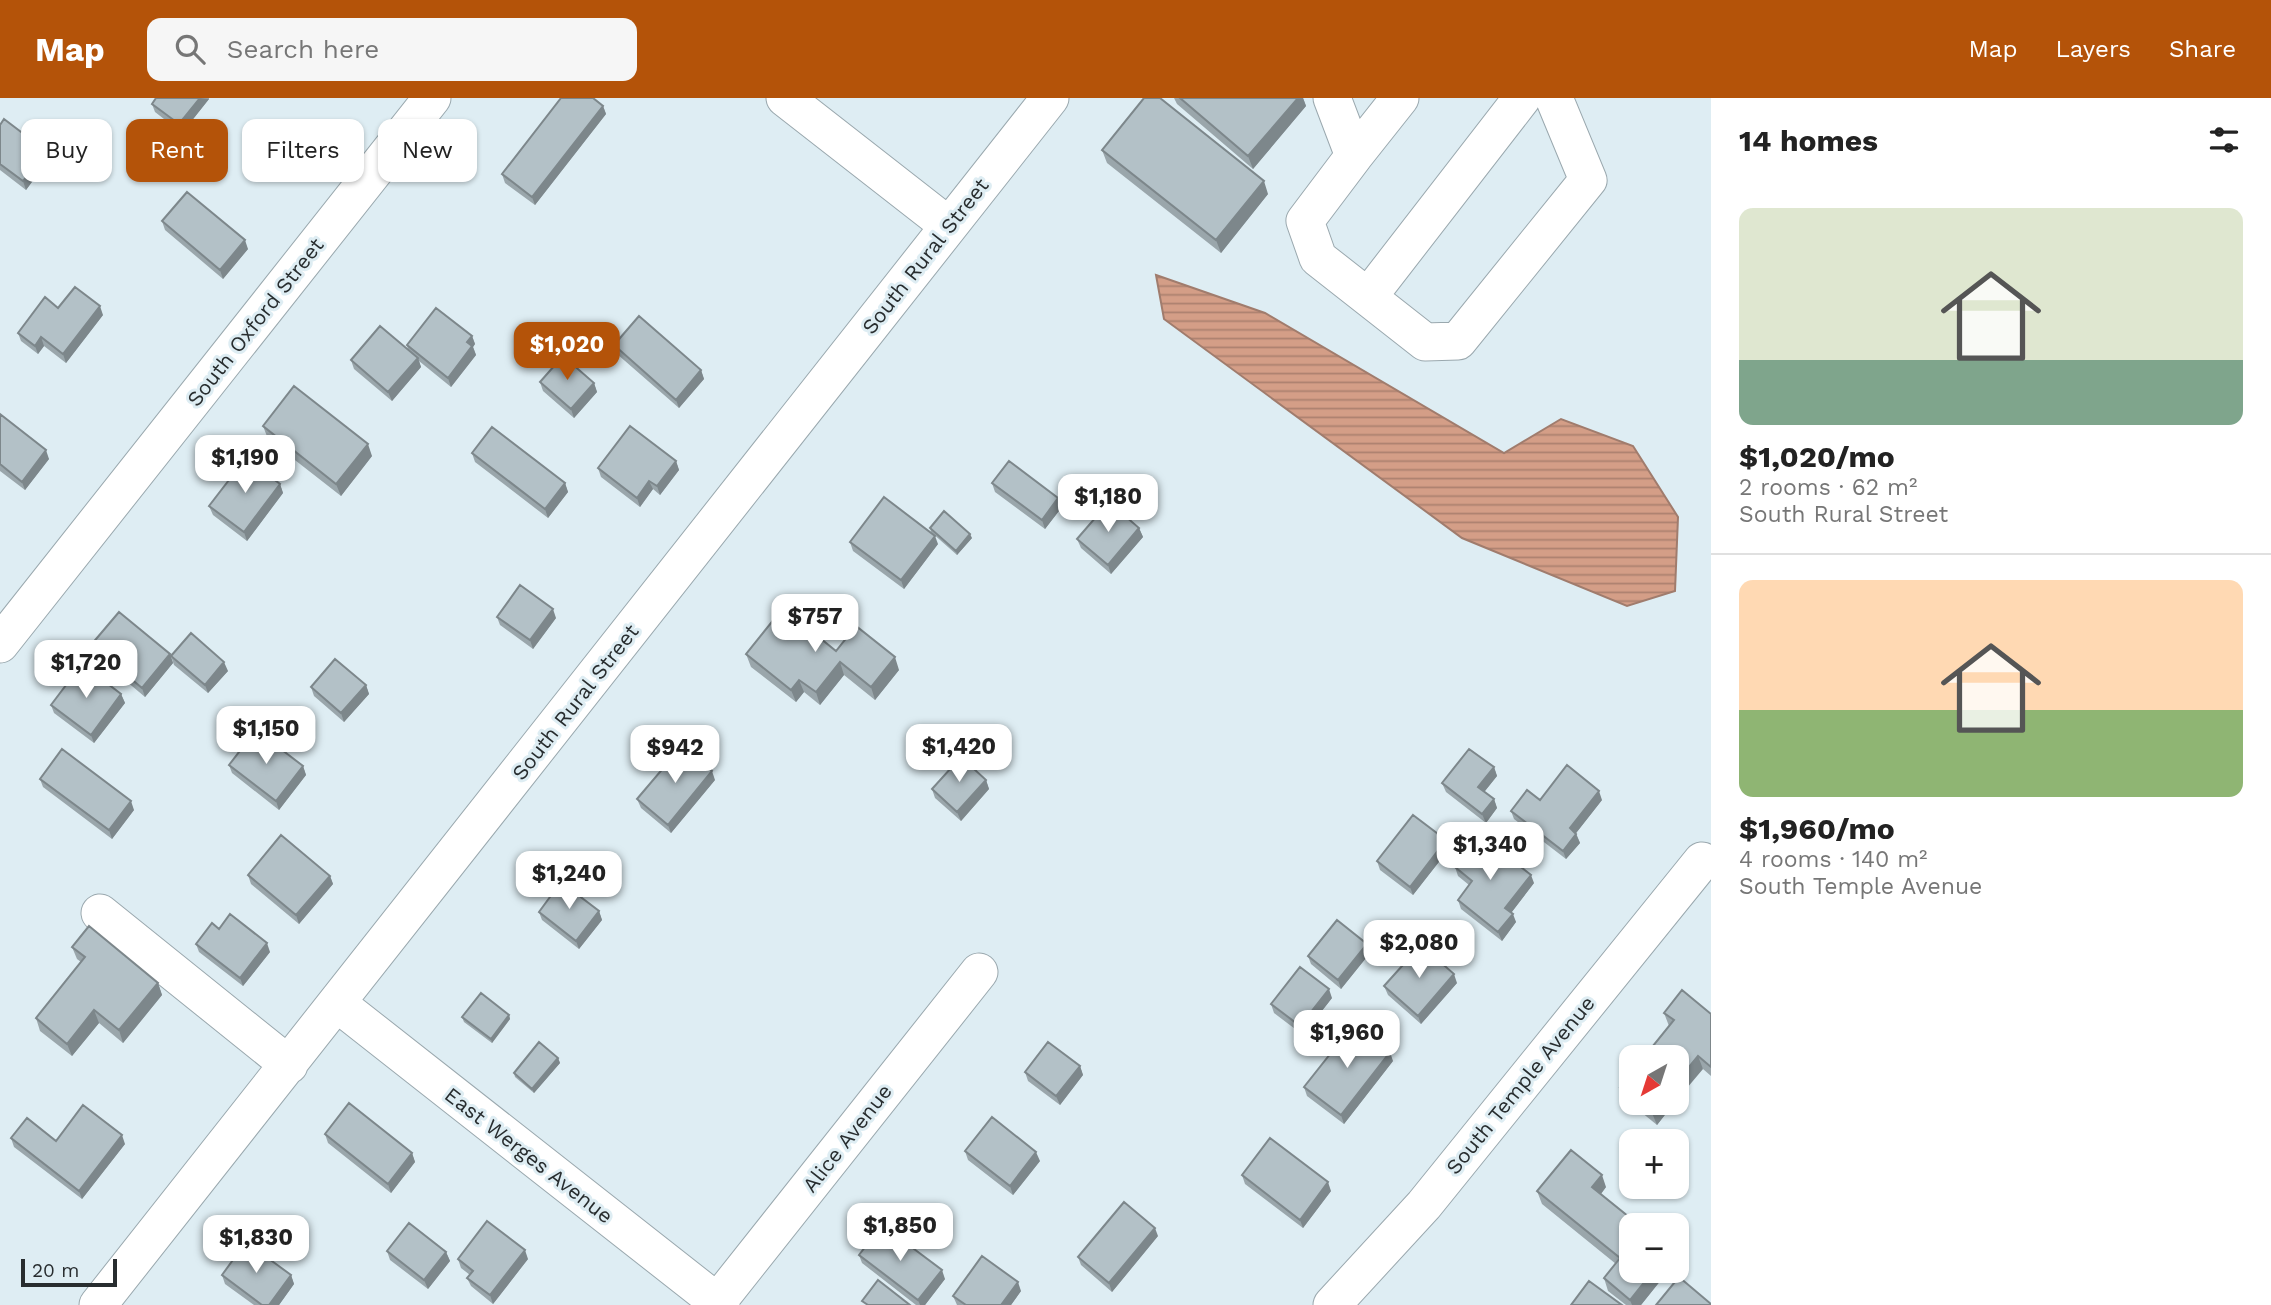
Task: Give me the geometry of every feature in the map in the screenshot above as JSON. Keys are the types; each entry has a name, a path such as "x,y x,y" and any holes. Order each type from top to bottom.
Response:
{"street":[{"name":"South Oxford Street","path":"0,644 432,98"},
{"path":"785,98 948,226"},
{"name":"South Rural Street","path":"98,1305 1050,98"},
{"path":"1332,98 1354,156"},
{"path":"1400,98 1305,221 1318,258 1424,342 1458,341 1588,180 1554,98"},
{"path":"1368,297 1522,98"},
{"name":"South Temple Avenue","path":"1332,1305 1424,1205 1702,861"},
{"path":"100,913 289,1065"},
{"name":"Alice Avenue","path":"718,1304 979,972"},
{"name":"East Werges Avenue","path":"338,1004 718,1304"}],"shaded area":[{"path":"1156,275 1265,313 1504,453 1561,419 1633,446 1678,517 1675,591 1627,606 1462,538 1164,319"}],"building":[{"path":"156,98 200,98 183,119 172,119 152,104"},
{"path":"561,98 593,98 603,106 532,197 502,174"},
{"path":"1144,98 1160,98 1264,181 1216,240 1102,150"},
{"path":"1180,98 1298,98 1248,156"},
{"path":"4,119 21,132 21,180 0,164 0,125"},
{"path":"187,192 245,240 220,270 162,221"},
{"path":"75,287 100,306 63,354 41,337 35,346 18,333 45,297 58,308"},
{"path":"436,308 472,336 467,342 472,346 448,378 407,345"},
{"path":"639,316 701,370 676,400 614,345"},
{"path":"380,326 418,358 388,392 351,360"},
{"path":"563,356 594,383 571,409 540,382"},
{"path":"294,386 368,444 336,484 263,426"},
{"path":"0,414 46,450 22,482 0,464"},
{"path":"630,426 676,461 657,486 649,481 637,498 598,468"},
{"path":"492,427 565,483 545,509 472,453"},
{"path":"246,458 280,484 244,532 209,506"},
{"path":"1009,461 1058,498 1042,520 992,483"},
{"path":"884,497 935,536 901,580 850,542"},
{"path":"1109,502 1139,528 1108,565 1077,539"},
{"path":"944,511 970,534 956,551 930,528"},
{"path":"520,585 553,609 530,640 497,617"},
{"path":"783,608 836,651 856,626 895,657 871,687 840,662 816,692 799,680 791,690 746,654"},
{"path":"119,612 170,654 142,688 91,645"},
{"path":"191,633 224,662 205,685 171,656"},
{"path":"335,659 366,685 341,713 311,687"},
{"path":"82,664 121,694 91,735 51,705"},
{"path":"256,730 303,766 276,801 229,765"},
{"path":"682,746 712,771 668,825 637,799"},
{"path":"62,749 131,801 109,830 40,779"},
{"path":"1469,749 1494,767 1478,787 1494,799 1482,814 1442,783"},
{"path":"961,757 986,780 957,812 932,789"},
{"path":"1567,765 1599,791 1570,828 1576,834 1563,851 1511,811 1527,790 1540,800"},
{"path":"1413,815 1446,840 1410,887 1377,861"},
{"path":"281,835 330,876 296,915 248,875"},
{"path":"1480,835 1531,875 1505,908 1513,914 1498,932 1458,900 1472,881 1455,867"},
{"path":"561,882 599,911 576,941 539,912"},
{"path":"230,914 267,943 240,978 196,944 212,923 219,929"},
{"path":"1337,920 1367,944 1338,980 1308,956"},
{"path":"89,926 158,983 119,1030 94,1010 67,1044 36,1018 85,957 72,947"},
{"path":"1421,945 1454,974 1418,1016 1384,986"},
{"path":"1300,967 1329,989 1300,1026 1271,1004"},
{"path":"1682,990 1711,1014 1711,1067 1698,1056 1689,1067 1689,1045 1654,1045 1674,1020 1664,1013"},
{"path":"481,993 509,1015 491,1039 462,1017"},
{"path":"1354,1024 1390,1052 1341,1115 1304,1087"},
{"path":"539,1042 558,1058 532,1089 514,1073"},
{"path":"1048,1042 1080,1066 1056,1096 1025,1072"},
{"path":"349,1103 412,1153 388,1184 325,1134"},
{"path":"83,1105 122,1135 79,1191 11,1138 27,1118 56,1141"},
{"path":"992,1117 1036,1152 1010,1186 965,1151"},
{"path":"1270,1138 1328,1182 1300,1220 1242,1175"},
{"path":"1571,1150 1602,1175 1592,1187 1624,1213 1619,1213 1619,1257 1537,1191"},
{"path":"1124,1202 1155,1228 1109,1283 1078,1257"},
{"path":"487,1221 525,1250 490,1295 467,1278 473,1271 458,1259"},
{"path":"409,1223 446,1252 424,1280 387,1251"},
{"path":"882,1225 942,1270 918,1300 859,1255"},
{"path":"246,1242 291,1275 269,1305 262,1305 222,1275"},
{"path":"982,1256 1018,1282 1001,1305 966,1305 953,1296"},
{"path":"1619,1259 1619,1283 1644,1283 1630,1300 1604,1278"},
{"path":"878,1280 910,1305 868,1305 862,1301"},
{"path":"1589,1281 1622,1305 1571,1305"},
{"path":"1674,1283 1686,1283 1711,1304 1711,1305 1656,1305"}]}
